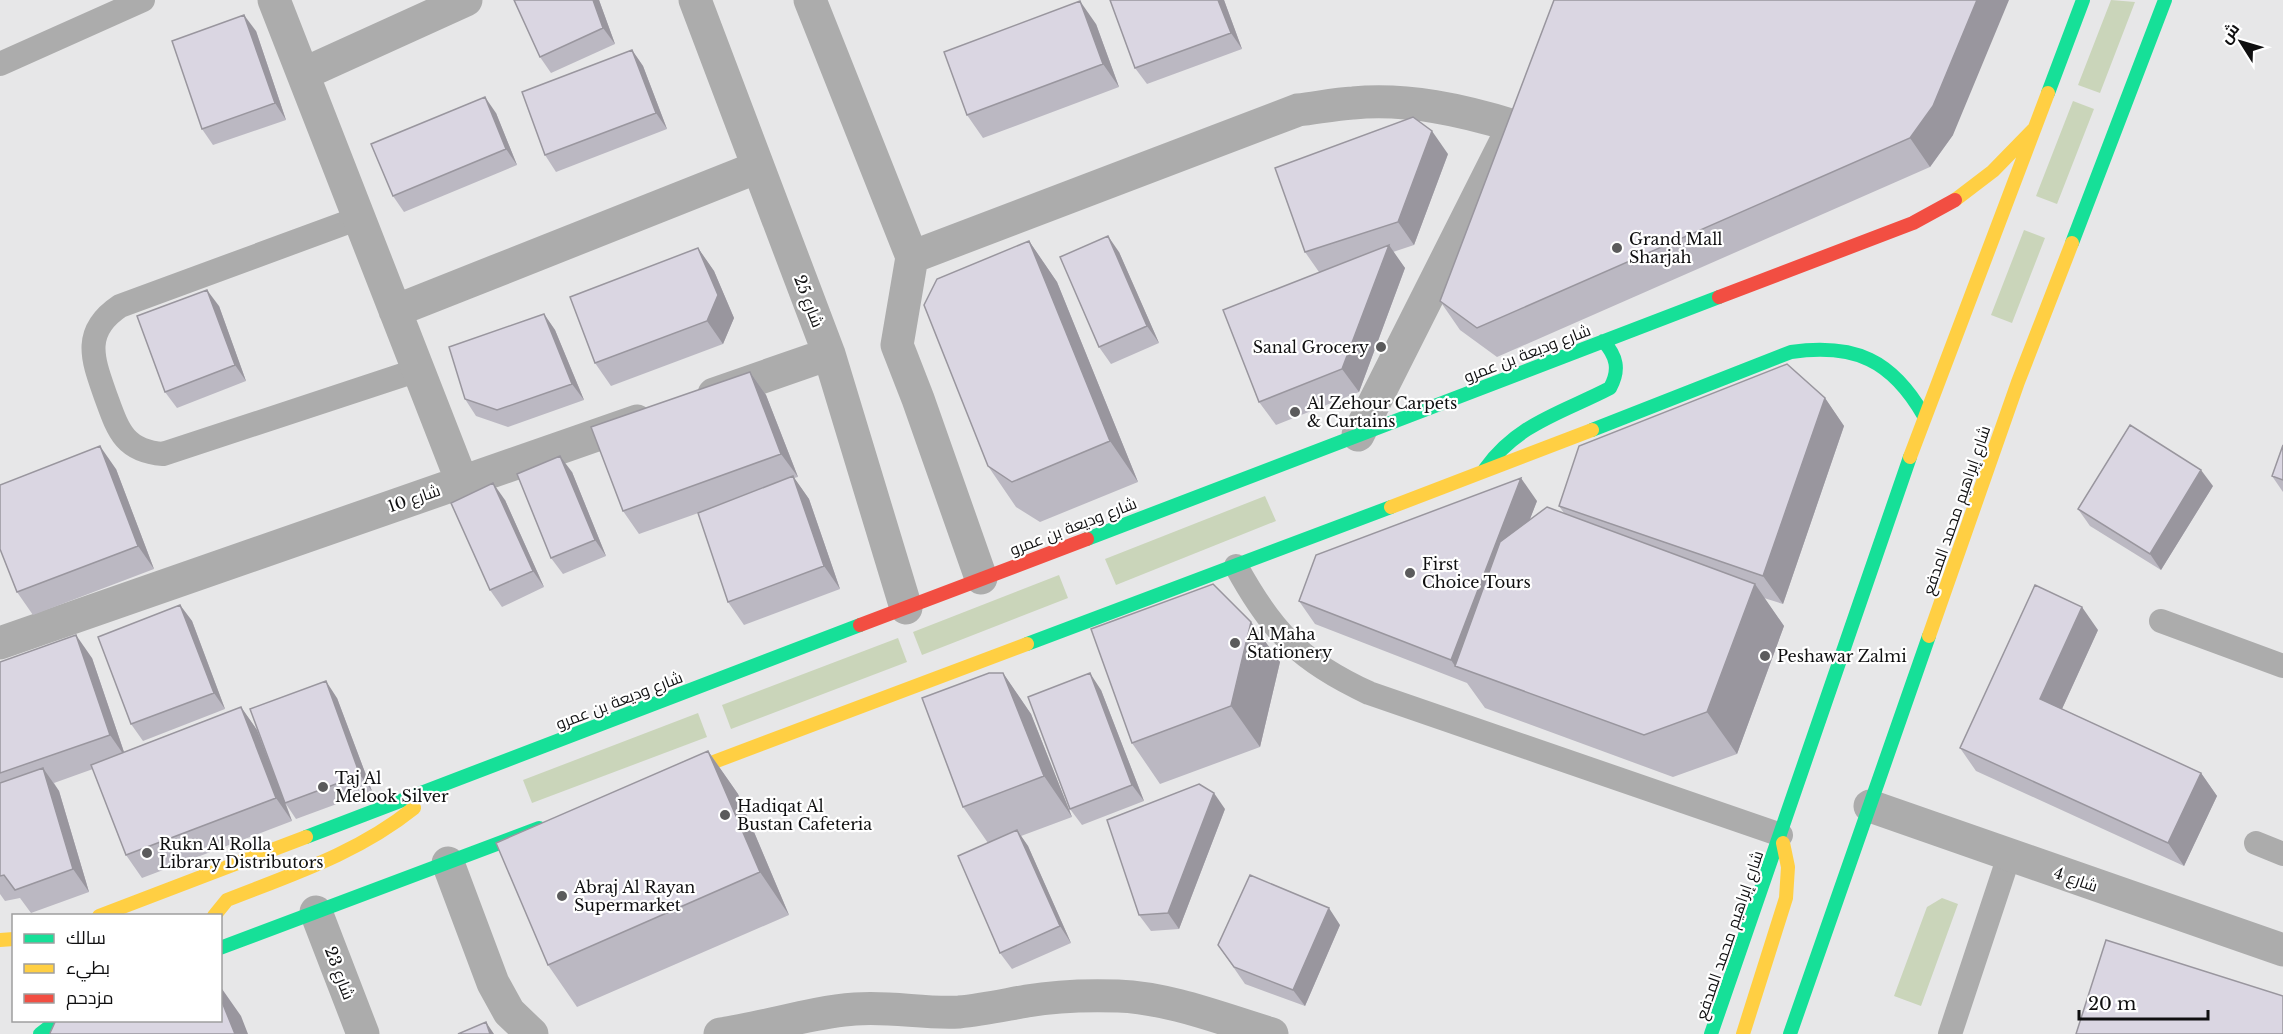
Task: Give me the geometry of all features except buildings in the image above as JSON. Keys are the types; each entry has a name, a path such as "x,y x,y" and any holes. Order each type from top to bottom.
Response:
{"street":[{"path":"274,0 462,482"},
{"path":"303,74 466,0"},
{"name":"شارع 25","path":"695,0 829,354 906,608"},
{"path":"810,0 912,257 897,345 981,578"},
{"name":"شارع إبراهيم محمد المدفع","path":"1711,1034 1924,416 2083,0"},
{"name":"شارع إبراهيم محمد المدفع","path":"1790,1034 2018,382 2165,0"},
{"path":"1358,435 1514,126 1526,94"},
{"path":"912,257 1298,110 1355,102 1412,103 1468,112 1514,126"},
{"name":"شارع وديعة بن عمرو","path":"102,914 1933,213 1988,176 2013,153 2034,128"},
{"path":"395,311 758,167"},
{"path":"1482,473 1504,443 1519,432 1610,388 1617,376 1618,362 1612,350 1603,341"},
{"path":"658,783 1482,473 1782,356 1810,348 1851,351 1870,357 1903,381 1924,416"},
{"name":"شارع 10","path":"0,644 829,354"},
{"path":"215,914 227,900 237,895 345,853 370,839 394,824 437,787"},
{"name":"شارع 4","path":"1870,806 2283,950"},
{"path":"222,947 548,825"},
{"path":"1743,1034 1786,898 1788,867 1781,835"},
{"path":"448,863 493,983 509,1012 532,1034"},
{"name":"شارع 23","path":"316,912 363,1034"},
{"path":"720,1034 749,1030 818,1013 853,1009 888,1007 926,1023 958,1012 1027,1001 1119,996 1163,1001 1272,1034"},
{"path":"40,1034 55,1022"}],"lane":[{"path":"0,64 143,0"},
{"path":"359,218 120,306 109,314 100,324 95,336 93,362 119,430 137,448 150,453 163,454 418,370"},
{"path":"1236,566 1257,604 1279,632 1306,657 1336,677 1369,693 1781,835"},
{"path":"2161,621 2283,666"},
{"path":"2256,843 2283,854"},
{"path":"1950,1034 2009,856"}],"green space":[{"path":"2111,0 2135,2 2100,93 2078,85"},
{"path":"2073,101 2094,109 2057,204 2036,196"},
{"path":"2024,230 2045,238 2012,323 1991,315"},
{"path":"1265,496 1276,521 1116,585 1105,559"},
{"path":"1059,575 1068,598 922,655 913,632"},
{"path":"898,638 907,662 731,729 722,705"},
{"path":"698,713 707,737 532,803 523,780"},
{"path":"1942,898 1958,904 1921,1006 1894,996 1927,907"}],"traffic: fast":[{"path":"2048,93 2083,0"},
{"path":"2072,243 2165,0"},
{"path":"1087,539 1719,297"},
{"path":"1485,469 1498,453 1526,430 1610,388 1615,375 1616,363 1603,341"},
{"path":"1592,430 1791,352 1814,350 1834,350 1870,360 1899,381 1924,416"},
{"path":"1711,1034 1910,457"},
{"path":"1027,644 1391,507"},
{"path":"306,837 860,625"},
{"path":"1790,1034 1929,636"},
{"path":"222,947 539,828"},
{"path":"40,1034 55,1022"}],"traffic: slow":[{"path":"1910,457 2048,93"},
{"path":"1955,200 1993,171 2033,130"},
{"path":"1929,636 2018,382 2072,243"},
{"path":"1391,507 1592,430"},
{"path":"674,777 1027,644"},
{"path":"216,914 227,900 348,850 393,824 414,808"},
{"path":"104,914 306,837"},
{"path":"1743,1034 1786,898 1788,867 1783,843"},
{"path":"0,940 12,939"}],"traffic: jam":[{"path":"1719,297 1913,223 1955,200"},
{"path":"860,625 1087,539"}],"place":[{"name":"Grand Mall Sharjah","path":"1617,248"},
{"name":"Sanal Grocery","path":"1381,347"},
{"name":"Al Zehour Carpets & Curtains","path":"1295,412"},
{"name":"First Choice Tours","path":"1410,573"},
{"name":"Al Maha Stationery","path":"1235,643"},
{"name":"Peshawar Zalmi","path":"1765,656"},
{"name":"Taj Al Melook Silver","path":"323,787"},
{"name":"Hadiqat Al Bustan Cafeteria","path":"725,815"},
{"name":"Rukn Al Rolla Library Distributors","path":"147,853"},
{"name":"Abraj Al Rayan Supermarket","path":"562,896"}]}
